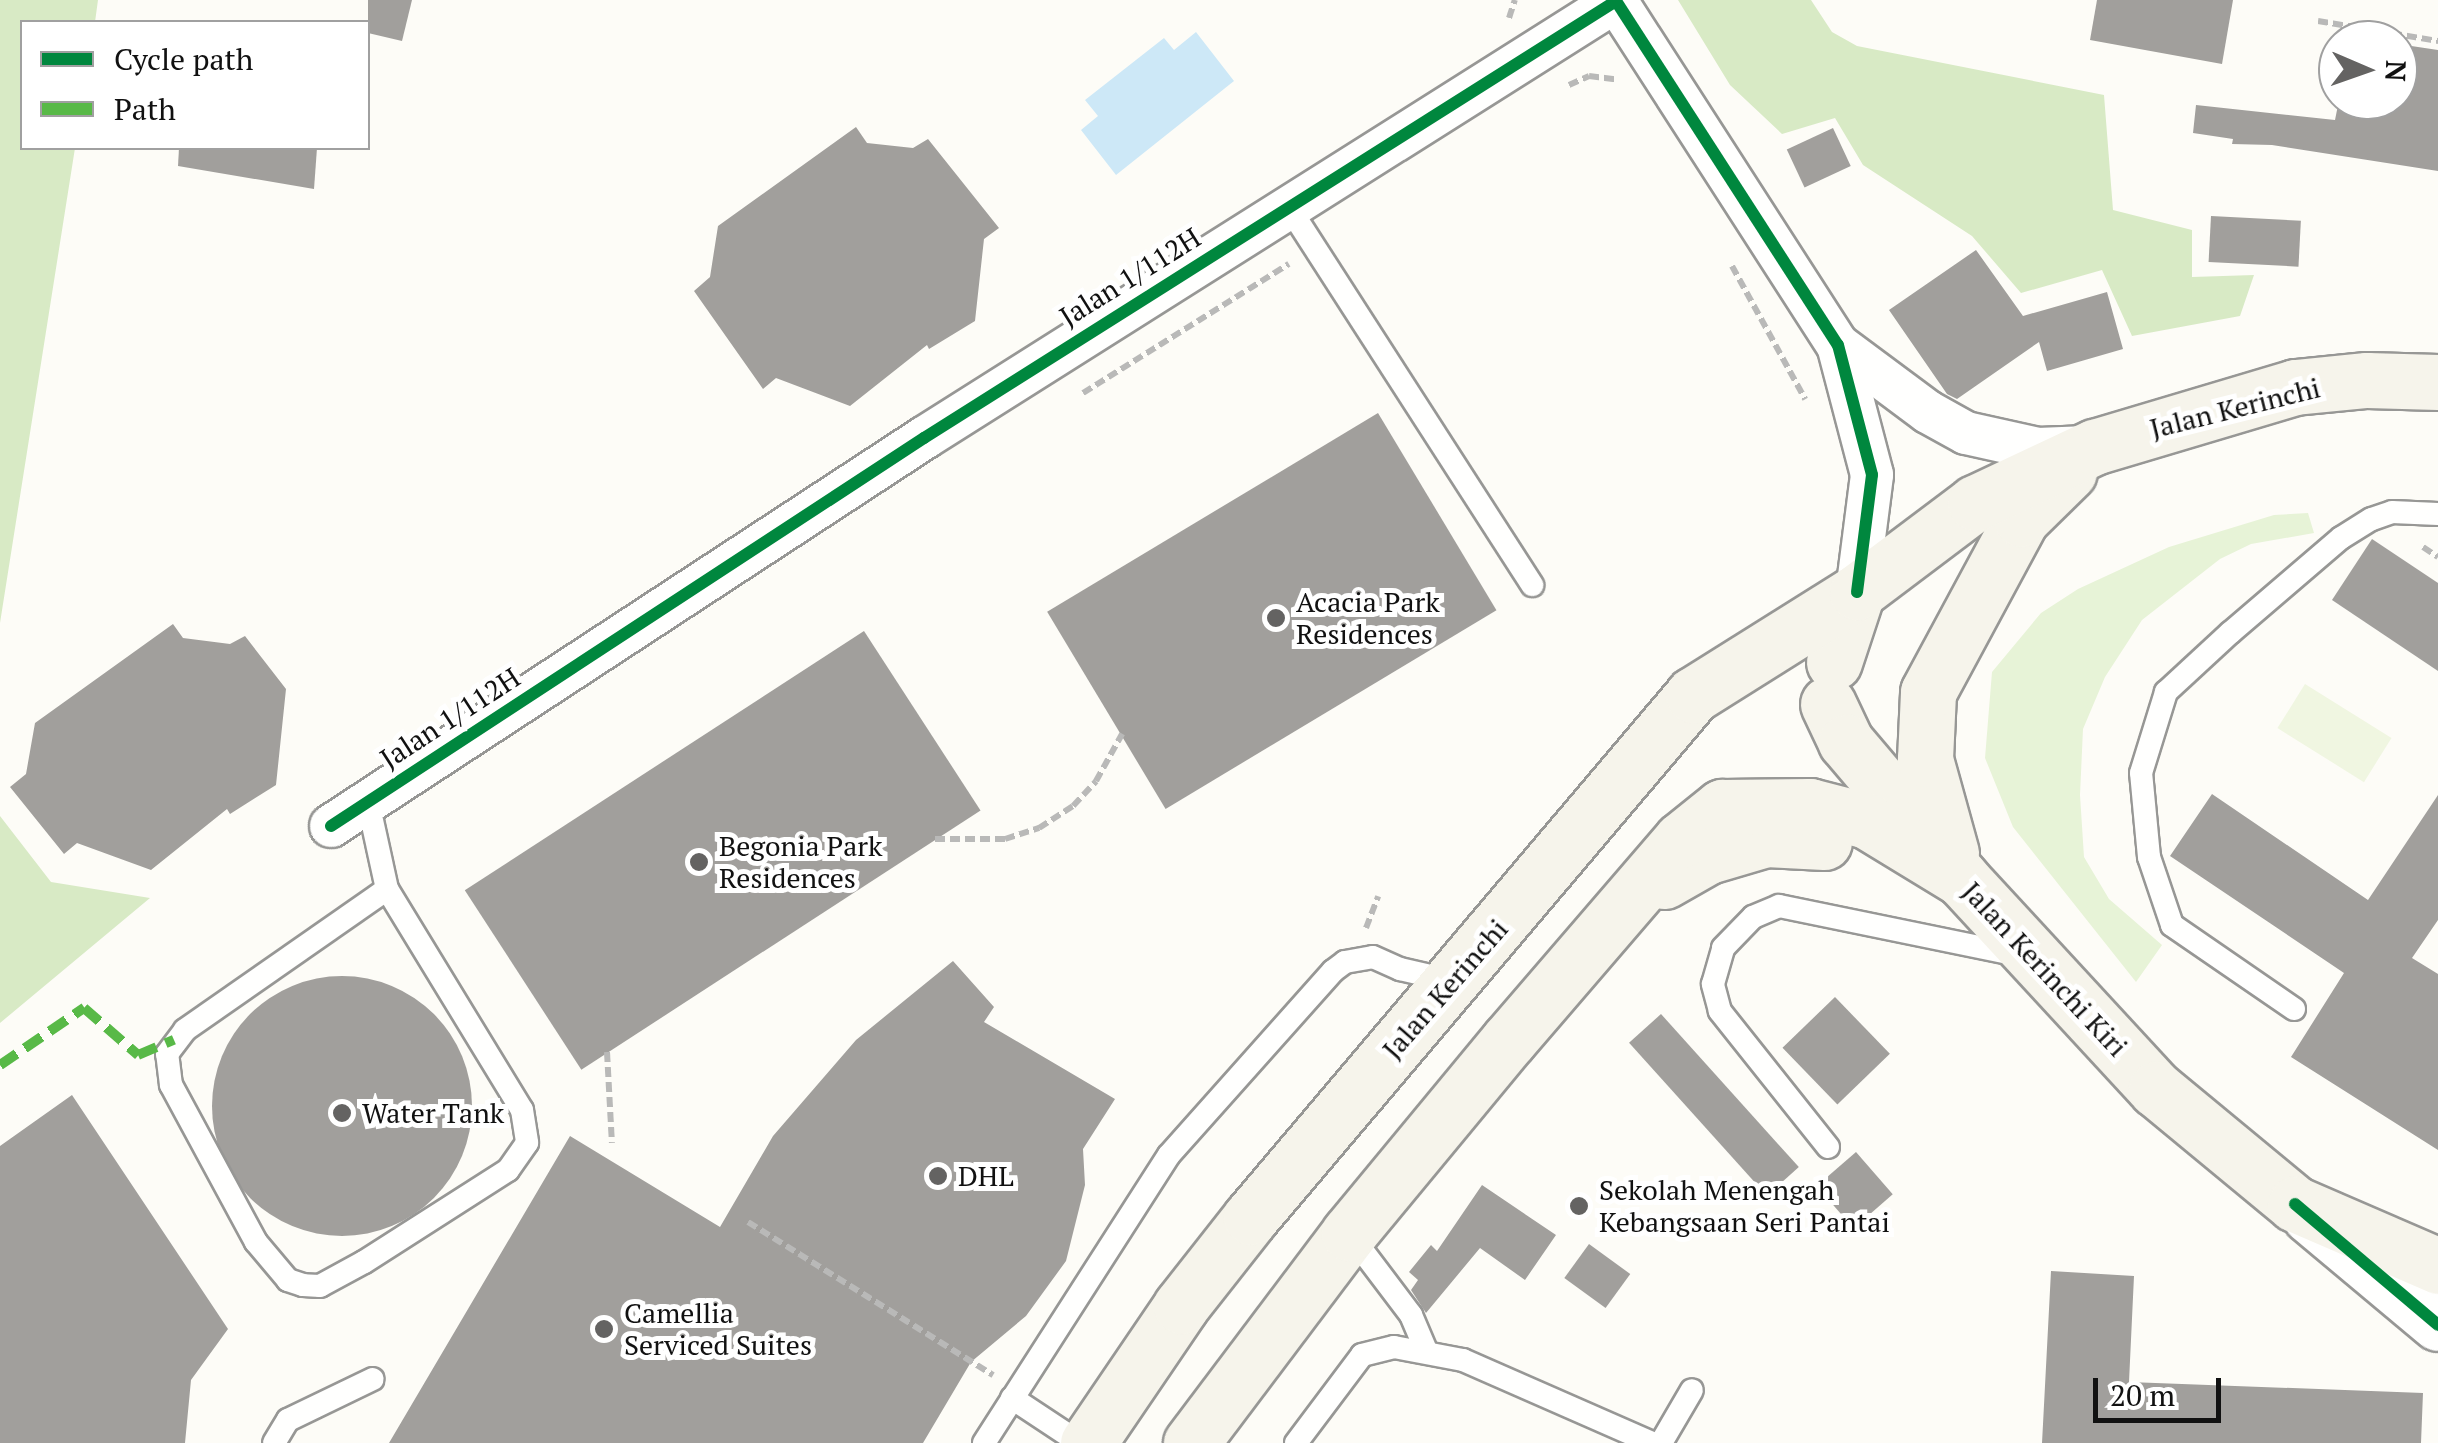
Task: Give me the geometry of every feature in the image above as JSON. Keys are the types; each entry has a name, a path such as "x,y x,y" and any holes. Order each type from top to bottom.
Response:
{"main road":[{"name":"Jalan Kerinchi","path":"1088,1443 1182,1306 1251,1216 1692,695 1857,592 1975,503 2094,447 2294,387 2367,380 2438,382"},
{"name":"Jalan Kerinchi","path":"1962,879 1940,824 1925,759 1928,692 2021,519 2094,447"},
{"name":"Jalan Kerinchi Kiri","path":"1857,592 1831,683 1846,742 1962,879 2030,957 2156,1088 2295,1204 2438,1266"},
{"path":"1191,1443 1349,1233 1624,904 1708,856 1777,838 1836,843 1962,879"}],"street":[{"name":"Jalan 1/112H","path":"331,826 924,438 1616,0 1838,344"},
{"path":"1838,344 1928,412 1966,434 2038,448 2094,447"},
{"path":"1838,344 1872,475 1857,592"},
{"name":"Jalan Kerinchi Kiri","path":"2295,1204 2438,1326"}],"lane":[{"path":"1288,206 1532,585"},
{"path":"2294,1009 2172,925 2150,857 2141,773 2166,692 2230,632 2341,538 2372,519 2392,512 2438,514"},
{"path":"368,802 386,889 522,1110 527,1143 508,1170 460,1201 334,1280 304,1286 288,1280 256,1242 170,1084 168,1054 185,1030 386,889"},
{"path":"1828,1147 1720,1012 1712,984 1723,948 1754,917 1779,906 1918,938 2030,957"},
{"path":"985,1443 1168,1155 1333,971 1345,962 1373,957 1400,969 1452,981"},
{"path":"1349,1233 1411,1315 1426,1350"},
{"path":"1296,1443 1362,1356 1383,1347 1426,1350 1463,1360 1652,1443"},
{"path":"274,1443 288,1420 322,1400 373,1379"},
{"path":"1661,1443 1692,1390"},
{"path":"1015,1394 1080,1443"}],"path":[{"path":"1555,90 1589,76 1616,79 1627,88"},
{"path":"1722,248 1808,404"},
{"path":"1066,403 1296,260"},
{"path":"935,839 1006,839 1040,828 1073,806 1096,782 1122,734"},
{"path":"1365,930 1378,896"},
{"path":"607,1052 612,1143"},
{"path":"748,1222 1015,1394"}],"green space":[{"path":"0,0 98,0 95,20 20,20 20,150 75,150 0,623"},
{"path":"1678,0 1811,0 1832,32 1857,46 2104,95 2113,210 2192,230 2192,277 2254,275 2240,316 2132,336 2102,270 2021,293 1972,236 1863,165 1835,118 1782,134 1730,85"},
{"path":"2308,513 2314,533 2251,544 2220,559 2142,620 2105,677 2083,729 2080,795 2084,857 2109,899 2162,945 2136,982 2013,827 1985,758 1992,672 2041,613 2078,589 2169,547 2274,515"},
{"path":"2305,684 2392,738 2364,782 2277,728"},
{"path":"0,816 51,882 150,898 0,1023"}],"water":[{"path":"1196,32 1234,81 1116,175 1081,130 1098,116 1085,100 1164,38 1174,50"}],"building":[{"path":"368,0 412,0 402,41 370,33"},
{"path":"2097,0 2233,0 2222,64 2090,40"},
{"path":"2418,47 2438,50 2438,171 2272,145 2232,144 2233,139 2193,133 2196,105 2318,120 2418,120"},
{"path":"856,127 867,143 913,148 928,139 999,228 984,239 975,321 929,349 927,345 850,406 776,378 763,389 694,291 710,277 718,226"},
{"path":"1833,128 1851,166 1805,188 1787,150"},
{"path":"179,150 317,150 314,189 178,166"},
{"path":"2211,216 2301,221 2298,267 2209,262"},
{"path":"1976,250 2023,316 2107,292 2123,349 2047,371 2039,342 1957,399 1947,394 1889,310"},
{"name":"Acacia Park Residences","path":"1378,413 1496,610 1166,809 1047,612"},
{"path":"2372,539 2438,583 2438,671 2332,600"},
{"path":"173,624 183,638 230,644 245,636 286,689 276,785 230,814 227,809 151,870 77,843 64,854 10,787 26,774 35,723"},
{"name":"Begonia Park Residences","path":"864,631 981,810 581,1070 465,890"},
{"path":"2212,794 2368,900 2438,795 2438,920 2412,958 2438,974 2438,1150 2291,1057 2344,973 2170,856"},
{"path":"953,961 994,1007 984,1022 1115,1099 1083,1149 1085,1185 1066,1261 1026,1316 971,1362 923,1443 389,1443 570,1136 720,1227 773,1136 856,1040"},
{"name":"Water Tank","path":"342,976 392,986 434,1014 462,1056 472,1106 462,1156 434,1198 392,1226 342,1236 292,1226 250,1198 222,1156 212,1106 222,1056 250,1014 292,986"},
{"path":"1835,997 1890,1054 1837,1105 1782,1048"},
{"path":"1661,1014 1799,1167 1767,1196 1629,1043"},
{"path":"72,1095 228,1329 191,1380 185,1443 0,1443 0,1146"},
{"path":"1856,1152 1893,1194 1853,1228 1817,1186"},
{"path":"1482,1185 1556,1235 1525,1280 1480,1248 1426,1313 1411,1290 1418,1280 1409,1272 1431,1245 1437,1251"},
{"path":"1589,1244 1630,1274 1606,1308 1564,1278"},
{"path":"2051,1271 2134,1276 2129,1382 2423,1393 2421,1443 2042,1443"}],"marked path":[{"path":"0,1065 84,1008 138,1055 174,1040"}],"cycle path":[{"path":"331,826 924,438 1616,1 1838,345 1872,475 1857,592"},
{"path":"2295,1204 2438,1325"}],"place":[{"name":"Acacia Park Residences","path":"1276,618"},
{"name":"Begonia Park Residences","path":"699,862"},
{"name":"Water Tank","path":"342,1113"},
{"name":"DHL","path":"938,1176"},
{"name":"Sekolah Menengah Kebangsaan Seri Pantai","path":"1579,1206"},
{"name":"Camellia Serviced Suites","path":"604,1329"}]}
